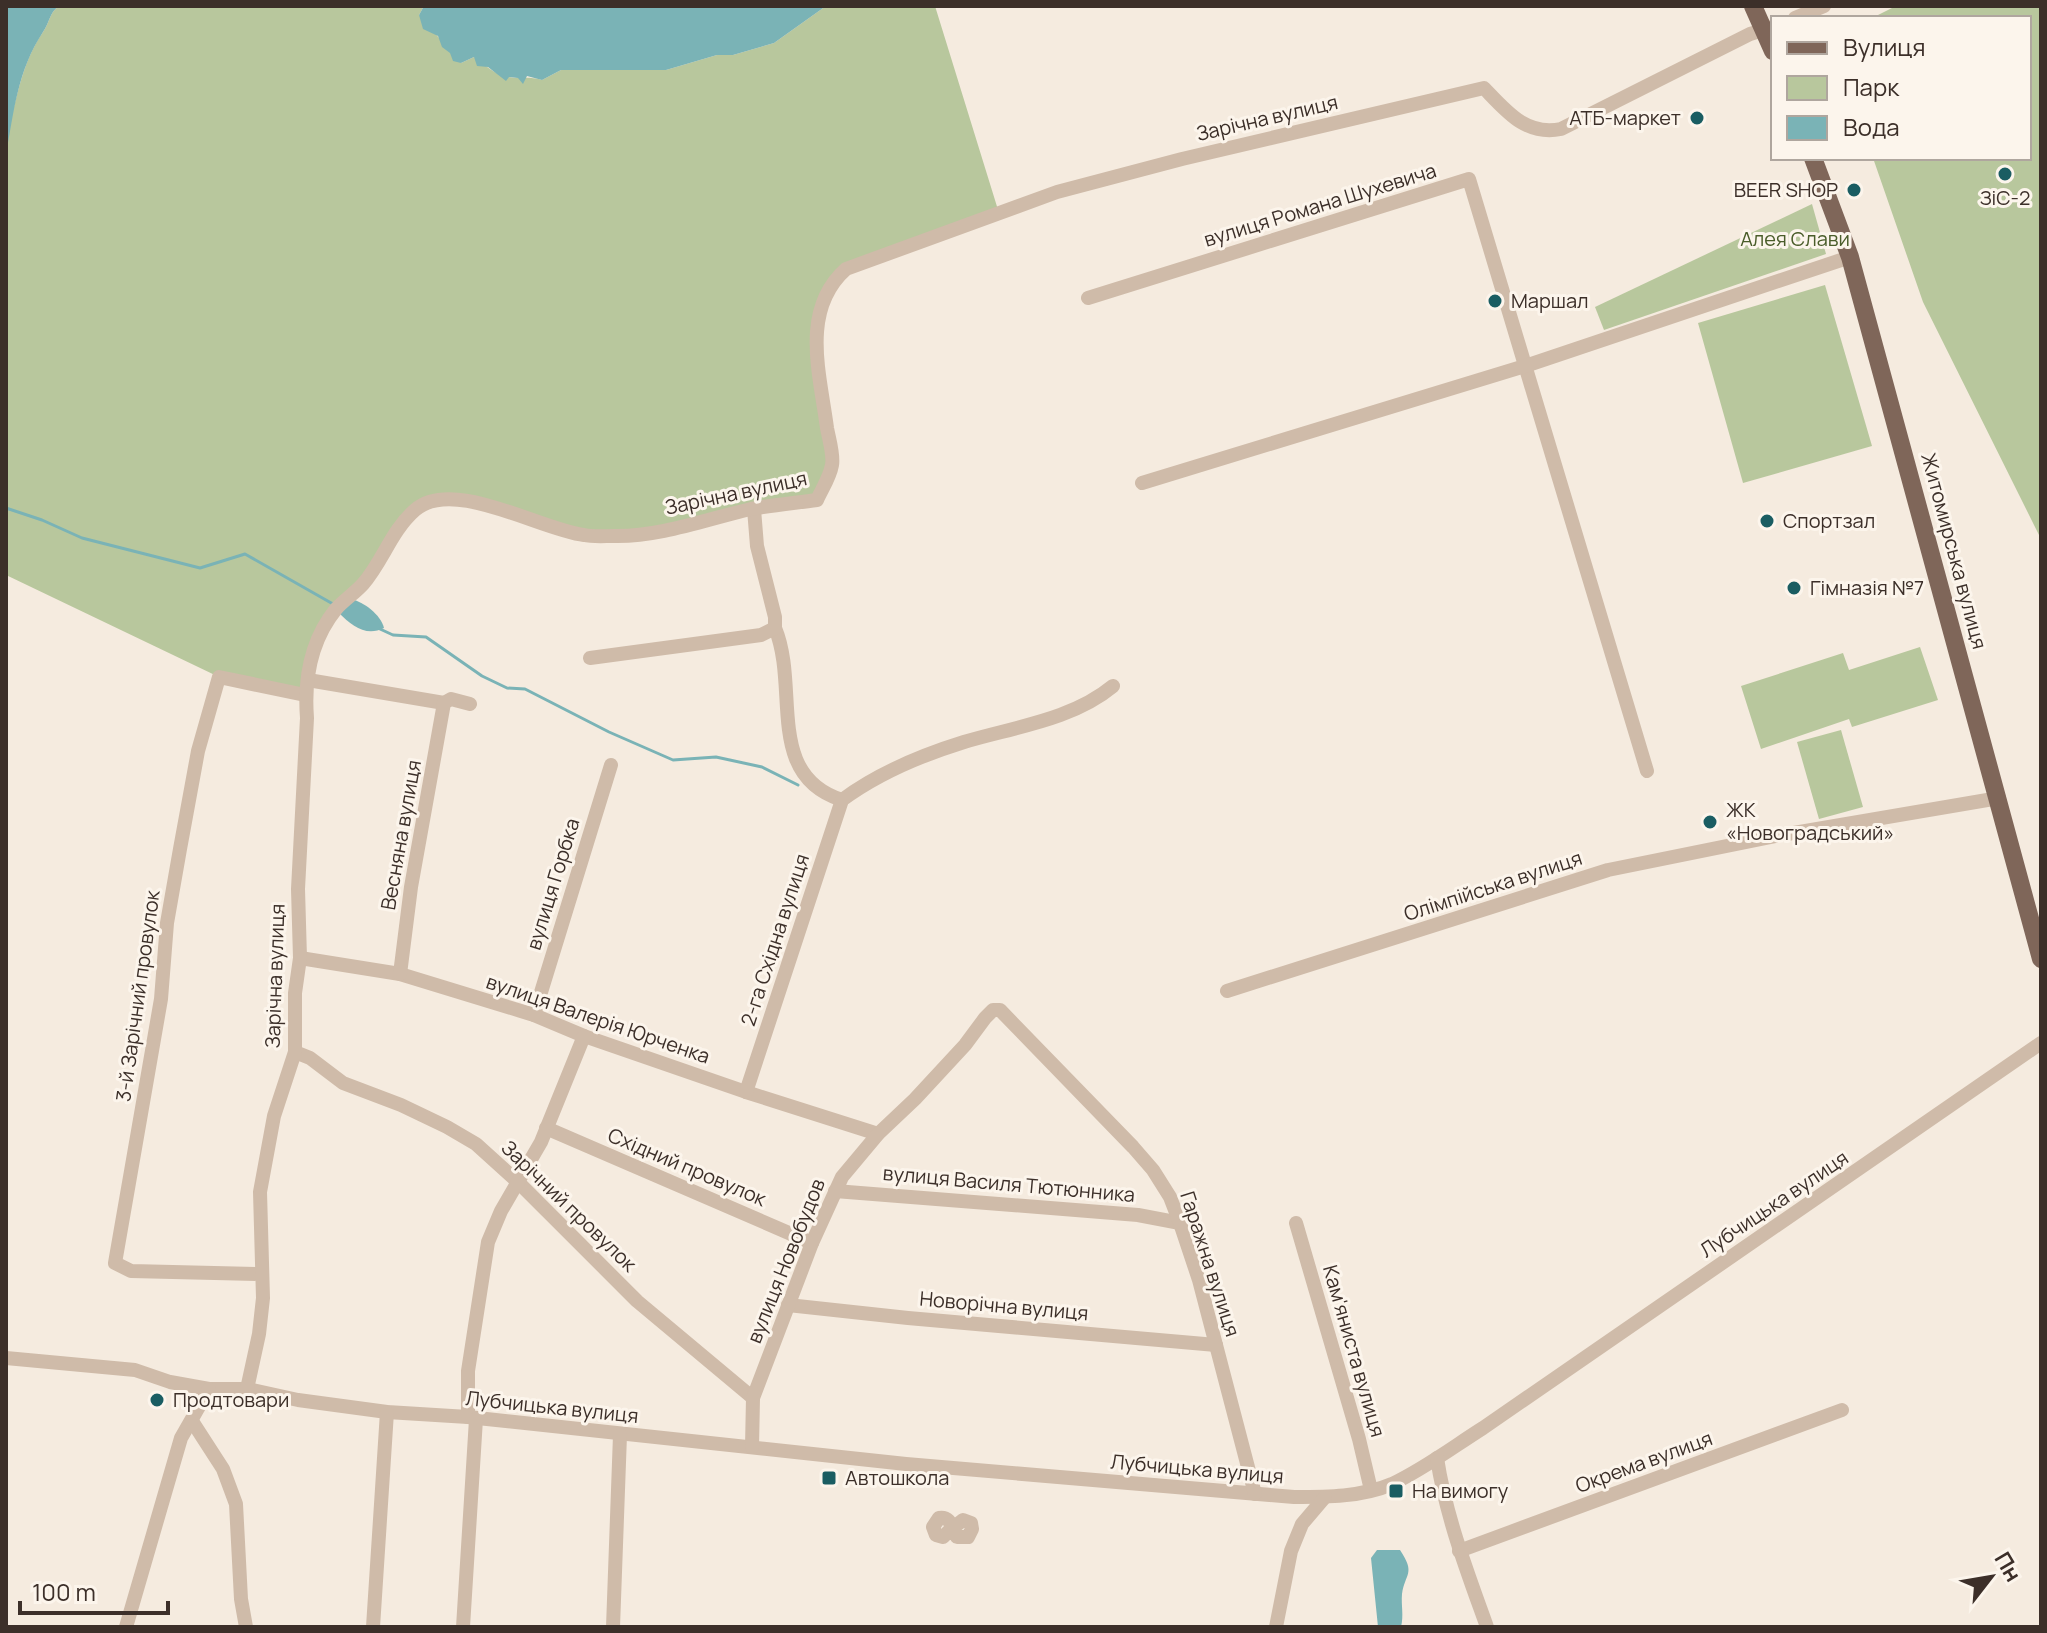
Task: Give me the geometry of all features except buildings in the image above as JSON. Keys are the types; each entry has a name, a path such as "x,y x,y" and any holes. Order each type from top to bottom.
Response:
{"main road":[{"path":"1753,6 1769,29"},
{"name":"Житомирська вулиця","path":"1814,160 1850,257 2041,959"}],"street":[{"path":"1800,16 1824,6"},
{"name":"Зарічна вулиця","path":"247,1389 263,1298 260,1192 274,1116 295,1052 295,993 300,958 298,889 307,718 305,695 311,657 324,626 338,607 364,583 399,526 418,507 435,500 511,511 583,535 618,537 754,509 817,500 832,465 816,324 822,300 831,282 846,269 1057,192 1182,159 1484,88 1505,110 1528,127 1538,131 1561,129 1750,34 1769,29"},
{"name":"вулиця Романа Шухевича","path":"1088,298 1469,179 1647,771"},
{"path":"1142,483 1525,366 1850,257"},
{"path":"754,509 757,546 785,661 790,744 808,782 826,795 842,800 869,780 960,743 1063,714 1102,695 1113,686"},
{"path":"590,658 761,635 775,628"},
{"name":"3-й Зарічний провулок","path":"260,1274 131,1271 115,1263 161,999 167,923 180,849 198,751 219,677 305,695"},
{"path":"308,680 444,703 451,699 470,704"},
{"name":"Весняна вулиця","path":"400,974 411,887 444,703"},
{"name":"вулиця Горбка","path":"534,1015 611,765"},
{"name":"Олімпійська вулиця","path":"1227,991 1608,870 1776,836 1999,798"},
{"name":"2-га Східна вулиця","path":"746,1092 842,800"},
{"name":"вулиця Валерія Юрченка","path":"300,958 400,974 534,1015 584,1036 878,1134"},
{"name":"вулиця Новобудов","path":"752,1447 753,1398 835,1191 853,1162 878,1134 965,1045 985,1018 993,1010 1000,1010"},
{"name":"Гаражна вулиця","path":"1000,1010 1153,1170 1170,1197 1199,1280 1255,1494"},
{"path":"463,1627 472,1418 468,1371 488,1242 501,1211 546,1128 584,1036"},
{"name":"Лубчицька вулиця","path":"6,1358 135,1370 170,1382 214,1389 247,1389 298,1400 387,1412 472,1418 906,1464 1255,1494 1325,1497 1371,1490 1391,1484 1437,1458 1862,1169 2041,1043"},
{"name":"Зарічний провулок","path":"295,1052 310,1058 343,1083 401,1105 476,1144 637,1301 753,1398"},
{"name":"Східний провулок","path":"546,1128 812,1243"},
{"name":"вулиця Василя Тютюнника","path":"835,1191 1138,1215 1180,1223"},
{"name":"Кам'яниста вулиця","path":"1296,1223 1371,1490"},
{"name":"Новорічна вулиця","path":"788,1305 1216,1345"},
{"path":"126,1627 181,1438 214,1389"},
{"name":"Окрема вулиця","path":"1459,1551 1842,1410"},
{"path":"373,1627 387,1412"},
{"path":"192,1421 223,1469 236,1504 241,1599 246,1627"},
{"path":"613,1627 620,1435"},
{"path":"1437,1458 1443,1496 1459,1551 1487,1627"},
{"path":"1276,1627 1291,1551 1302,1524 1325,1497"}],"green space":[{"path":"59,6 424,6 419,15 461,63 474,57 504,76 542,80 561,70 666,70 717,55 733,55 774,43 826,6 935,6 999,213 846,269 816,324 832,465 817,500 618,537 454,501 418,507 324,626 305,695 219,677 6,575 6,140 29,57"},
{"path":"1896,6 2041,6 2041,539 1923,302 1874,160 2031,160 2031,16 1876,16"},
{"name":"Алея Слави","path":"1812,204 1826,254 1604,330 1595,307"},
{"path":"1825,285 1872,446 1743,483 1698,323"},
{"path":"1920,647 1938,700 1852,727 1849,719 1761,749 1741,686 1843,653 1849,670"},
{"path":"1841,730 1863,807 1819,819 1797,742"}],"water":[{"path":"6,6 59,6 51,15 22,76 6,155"},
{"path":"424,6 826,6 774,43 733,55 717,55 666,70 561,70 542,80 527,76 523,84 518,78 509,77 506,81 488,67 477,66 474,57 461,63 453,61 438,36 423,29 419,15"},
{"path":"351,599 371,610 384,628 365,631 344,618 339,613"},
{"path":"1377,1550 1400,1550 1407,1564 1401,1627 1378,1627 1371,1558"}],"waterway":[{"path":"6,508 82,538 200,568 245,554 333,604"},
{"path":"380,629 393,635 426,637 482,676 507,688 525,689 609,732 673,760 716,757 762,767 798,785"}],"place":[{"name":"АТБ-маркет","path":"1697,118"},
{"name":"ЗіС-2","path":"2005,174"},
{"name":"BEER SHOP","path":"1854,190"},
{"name":"Маршал","path":"1495,301"},
{"name":"Спортзал","path":"1767,521"},
{"name":"Гімназія №7","path":"1794,588"},
{"name":"ЖК «Новоградський»","path":"1710,822"},
{"name":"Продтовари","path":"157,1400"},
{"name":"Автошкола","path":"829,1478"},
{"name":"На вимогу","path":"1396,1491"}]}
